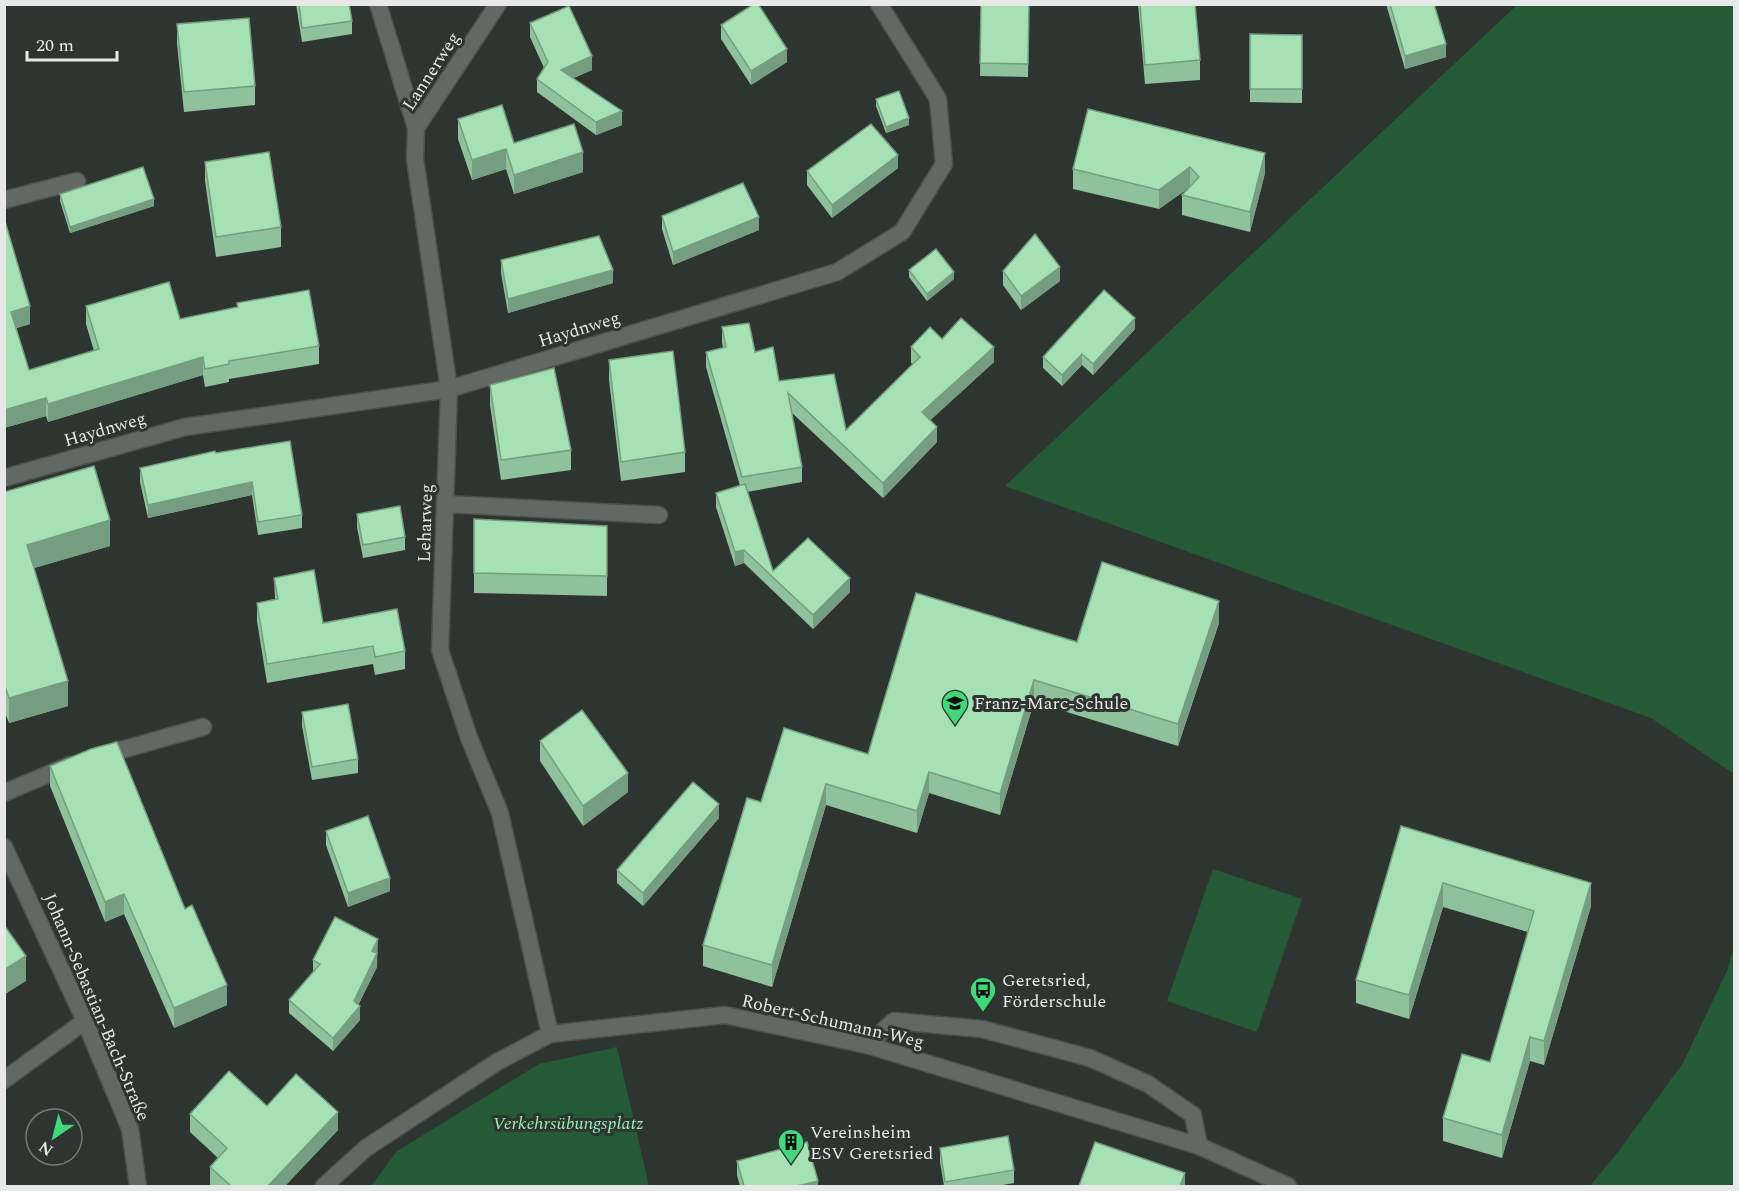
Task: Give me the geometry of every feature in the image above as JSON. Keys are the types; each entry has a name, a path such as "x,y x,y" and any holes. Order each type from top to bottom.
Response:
{"street":[{"name":"Leharweg","path":"378,4 416,128 415,159 449,389 440,650 469,738 500,813 550,1034"},
{"name":"Lannerweg","path":"416,128 498,4"},
{"name":"Haydnweg","path":"4,478 185,427 449,389 837,272 902,232 944,164 938,99 879,4"},
{"path":"4,200 77,181"},
{"path":"445,504 659,515"},
{"path":"4,793 77,762 203,727"},
{"name":"Johann-Sebastian-Bach-Straße","path":"4,847 84,1021 130,1130 138,1186"},
{"name":"Robert-Schumann-Weg","path":"324,1186 366,1148 497,1062 550,1034 725,1015 867,1045 1199,1146 1288,1186"},
{"path":"4,1080 84,1021"},
{"path":"867,1045 894,1022 982,1029 1090,1058 1148,1084 1193,1115 1199,1146"}],"green space":[{"path":"1517,5 1734,5 1734,774 1651,718 1005,486"},
{"path":"1213,869 1302,899 1257,1032 1167,1001"},
{"path":"1734,947 1734,1186 1590,1186 1618,1152 1683,1063 1727,971"},
{"name":"Verkehrsübungsplatz","path":"617,1047 649,1186 371,1186 397,1151 539,1064"}],"building":[{"path":"299,4 349,4 352,21 302,28"},
{"path":"754,4 758,4 787,49 751,71 721,25"},
{"path":"981,4 1029,4 1028,64 980,63"},
{"path":"1140,4 1195,4 1200,60 1145,65"},
{"path":"1390,4 1434,4 1446,44 1405,56"},
{"path":"569,6 592,56 561,70 622,111 596,122 537,79 548,62 530,23"},
{"path":"249,18 255,86 184,92 177,24"},
{"path":"1250,34 1302,35 1302,89 1250,89"},
{"path":"899,91 909,118 886,127 876,99"},
{"path":"502,105 514,143 574,124 583,152 514,175 506,149 472,160 458,119"},
{"path":"1088,109 1265,153 1250,212 1182,195 1199,177 1190,167 1159,190 1073,169"},
{"path":"871,124 898,155 832,205 807,171"},
{"path":"269,152 281,227 216,237 205,162"},
{"path":"143,167 154,199 70,227 60,194"},
{"path":"743,183 759,217 673,252 662,216"},
{"path":"4,218 30,306 11,312 29,370 99,349 86,306 169,282 180,319 238,307 237,303 309,290 319,346 229,361 229,364 205,369 203,357 48,404 46,398 4,410"},
{"path":"1035,234 1060,267 1021,296 1003,271"},
{"path":"599,236 613,270 508,299 501,260"},
{"path":"936,249 954,272 927,294 909,270"},
{"path":"1104,290 1135,318 1093,364 1082,354 1062,375 1043,357"},
{"path":"961,318 994,347 922,412 937,427 883,483 788,393 802,467 742,477 706,352 726,347 722,327 749,323 755,352 773,347 779,381 834,374 846,430 920,357 911,347 930,327 942,339"},
{"path":"673,351 685,452 621,462 609,360"},
{"path":"554,368 571,450 501,460 490,385"},
{"path":"290,441 302,515 258,522 252,482 148,505 140,468 215,451 216,453"},
{"path":"94,466 110,520 27,545 68,681 9,698 4,684 4,492"},
{"path":"745,484 773,571 808,538 850,578 813,615 744,550 735,552 716,493"},
{"path":"400,506 405,537 363,545 357,514"},
{"path":"474,519 607,526 607,576 474,573"},
{"path":"1102,562 1219,601 1178,724 1034,680 1000,794 929,772 917,811 826,784 772,965 703,945 747,798 761,802 784,728 868,754 916,593 1077,642"},
{"path":"314,570 323,623 397,609 405,651 375,657 373,646 267,664 257,603 278,599 274,578"},
{"path":"348,704 358,759 312,767 302,712"},
{"path":"582,710 628,773 583,806 540,741"},
{"path":"117,742 185,909 192,905 227,985 174,1008 124,894 105,902 50,766 91,749"},
{"path":"693,782 719,804 643,893 617,870"},
{"path":"368,816 390,878 348,893 326,831"},
{"path":"1401,826 1591,883 1544,1041 1530,1037 1502,1135 1443,1118 1462,1054 1490,1062 1534,911 1443,883 1409,995 1356,980"},
{"path":"335,917 378,939 372,951 377,953 354,1001 360,1006 333,1038 289,1000 320,964 313,960"},
{"path":"4,925 26,956 4,970"},
{"path":"229,1071 267,1106 296,1074 338,1112 268,1186 231,1186 210,1167 227,1148 190,1114"},
{"path":"1008,1136 1014,1170 945,1182 940,1148"},
{"path":"807,1142 818,1181 797,1186 744,1186 737,1161"},
{"path":"1095,1142 1185,1173 1180,1186 1079,1186"}],"place":[{"name":"Franz-Marc-Schule","path":"955,726"},
{"name":"Geretsried, Förderschule","path":"983,1013"},
{"name":"Vereinsheim ESV Geretsried","path":"791,1165"}]}
